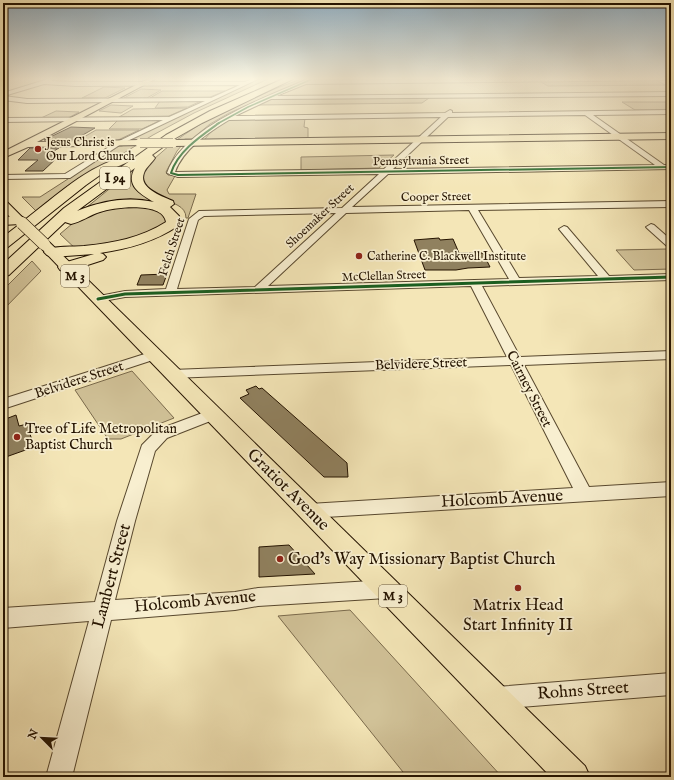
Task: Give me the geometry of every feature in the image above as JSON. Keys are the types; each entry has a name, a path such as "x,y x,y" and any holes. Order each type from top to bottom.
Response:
{"highway":[{"name":"I 94","path":"3,255 55,211 124,160 165,134 199,115"},
{"name":"I 94","path":"3,272 69,211 209,115"},
{"path":"66,267 156,239 177,225 180,221 181,215 177,209 148,194 138,186 136,175 143,164 172,140"},
{"path":"3,244 82,182 99,171 124,160"},
{"path":"3,285 61,228 73,219 89,211 118,204 141,204 166,210 172,213 174,218 173,223 158,232 117,246 94,250 50,250"},
{"path":"5,212 21,222"}],"main road":[{"path":"3,155 81,115"},
{"path":"3,149 23,145 140,143 172,140 194,142 671,136"},
{"name":"Gratiot Avenue","path":"21,222 122,321 172,374 574,777"}],"street":[{"path":"3,177 67,176 119,143 178,115"},
{"path":"194,142 209,128 230,115"},
{"path":"225,118 417,115"},
{"name":"Shoemaker Street","path":"258,290 447,115"},
{"path":"589,115 671,173"},
{"path":"3,120 172,118"},
{"path":"3,124 12,120"},
{"name":"Pennsylvania Street","path":"194,142 179,158 171,172 172,174 671,167"},
{"name":"Cooper Street","path":"202,213 671,204"},
{"path":"472,208 516,282"},
{"name":"Felch Street","path":"170,293 194,219 202,213"},
{"path":"651,227 671,245"},
{"path":"564,229 606,279"},
{"name":"McClellan Street","path":"98,299 125,294 671,277"},
{"name":"Cairney Street","path":"475,283 584,494"},
{"name":"Belvidere Street","path":"3,404 154,355"},
{"name":"Belvidere Street","path":"172,374 671,355"},
{"name":"Lambert Street","path":"59,777 126,521 150,446 162,434 213,414"},
{"name":"Holcomb Avenue","path":"309,511 671,489"},
{"name":"Holcomb Avenue","path":"3,618 235,601 258,596 387,589"},
{"name":"Rohns Street","path":"495,698 671,684"}],"shaded area":[{"path":"47,115 73,115 68,118 41,118"},
{"path":"122,115 170,115 169,116 119,117"},
{"path":"182,115 190,115 153,135 106,164 36,211 22,197 40,197 119,146 131,141 127,141"},
{"path":"225,115 210,124 192,139 185,139 178,144 182,145 177,151 166,172 168,175 175,176 167,190 169,194 196,194 188,218 186,218 184,210 178,205 144,186 141,173 157,156 175,141 215,116"},
{"path":"305,118 304,127 308,128 308,138 204,140 210,133 229,119"},
{"path":"118,120 161,120 142,129 109,129"},
{"path":"96,130 139,130 116,141 77,141"},
{"path":"394,155 379,168 301,170 301,157"},
{"path":"134,169 133,174 155,202 140,200 87,207"},
{"path":"128,204 161,210 166,221 151,233 79,252 60,234 79,218 88,213"},
{"path":"667,249 671,253 671,269 634,270 616,250"},
{"path":"32,261 41,271 3,310 3,290"},
{"path":"132,371 174,418 121,439 108,439 75,390"},
{"path":"350,610 502,777 407,777 278,616"}],"building":[{"path":"71,127 95,128 74,140 44,140"},
{"path":"30,148 59,148 47,155 60,155 43,171 25,171 38,160 18,160"},
{"path":"439,238 440,240 453,239 459,253 483,253 490,267 456,270 425,270 414,240"},
{"path":"167,274 163,285 137,285 141,275"},
{"path":"256,386 259,389 262,388 347,463 348,477 324,477 240,398 249,394 246,390"},
{"name":"Tree of Life Metropolitan Baptist Church","path":"16,415 19,426 27,424 34,447 3,458 3,420"},
{"name":"God's Way Missionary Baptist Church","path":"289,545 315,574 259,577 259,547"}],"cycle path":[{"path":"232,115 204,134 190,146 176,162 171,173 178,175 671,167"},
{"path":"98,299 125,294 671,277"}],"place":[{"name":"Jesus Christ is Our Lord Church","path":"38,149"},
{"name":"Catherine C. Blackwell Institute","path":"359,256"},
{"name":"Tree of Life Metropolitan Baptist Church","path":"17,437"},
{"name":"God's Way Missionary Baptist Church","path":"280,559"},
{"name":"Matrix Head Start Infinity II","path":"518,588"}]}
